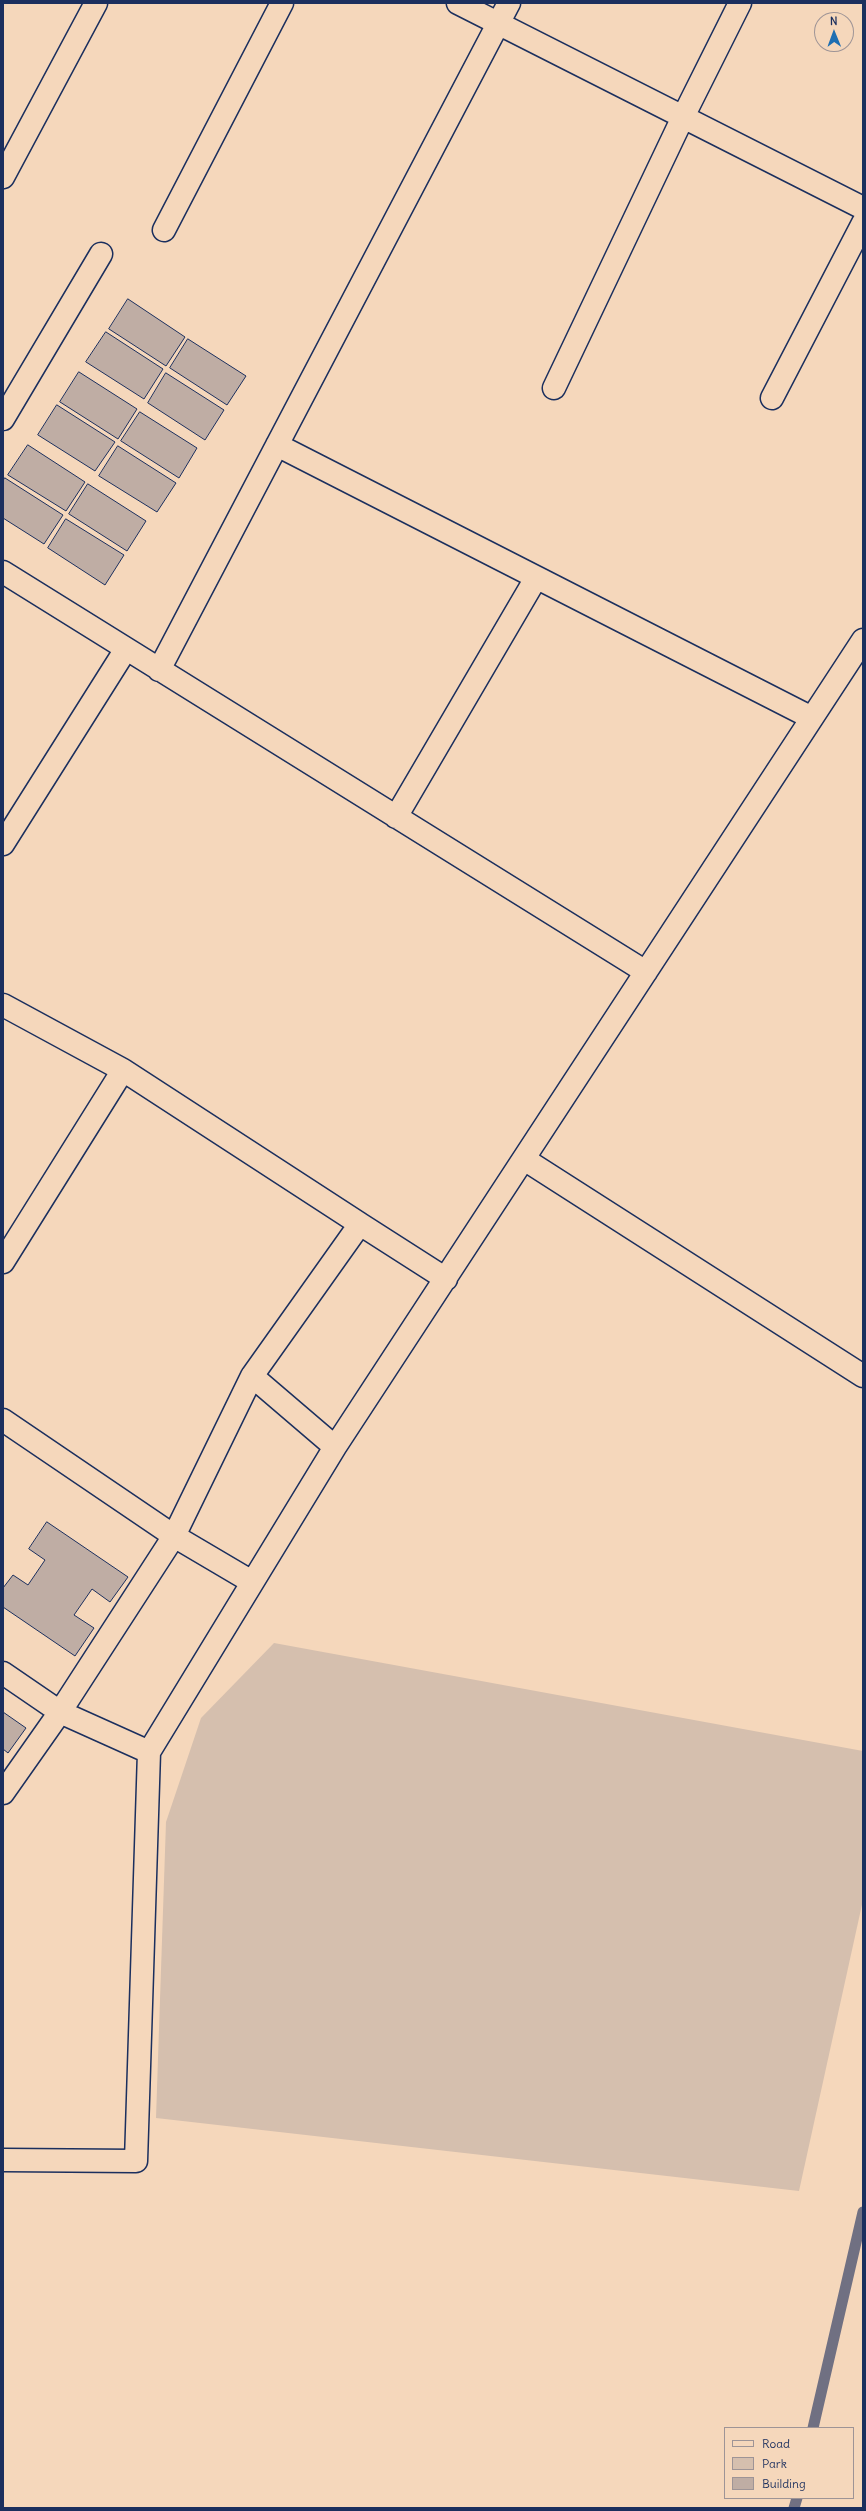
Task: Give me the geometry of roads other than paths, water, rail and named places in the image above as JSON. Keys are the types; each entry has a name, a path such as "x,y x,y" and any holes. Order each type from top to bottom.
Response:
{"street":[{"path":"3,177 96,3"},
{"path":"164,230 282,3"},
{"path":"458,3 863,208"},
{"path":"159,670 509,3"},
{"path":"554,388 683,117 740,3"},
{"path":"772,398 863,223"},
{"path":"3,419 101,254"},
{"path":"277,445 812,718"},
{"path":"3,572 126,650 646,972"},
{"path":"396,817 536,578"},
{"path":"3,2160 136,2161 149,1752 336,1446 863,640"},
{"path":"3,844 126,650"},
{"path":"3,1005 123,1070 446,1279"},
{"path":"3,1262 123,1070"},
{"path":"524,1159 863,1376"},
{"path":"3,1793 60,1712 174,1536 252,1376 360,1224"},
{"path":"252,1376 336,1446"},
{"path":"3,1420 174,1536 252,1582"},
{"path":"3,1673 60,1712 149,1752"}],"waterway":[{"path":"813,2427 863,2212"},
{"path":"794,2508 797,2499"}]}
